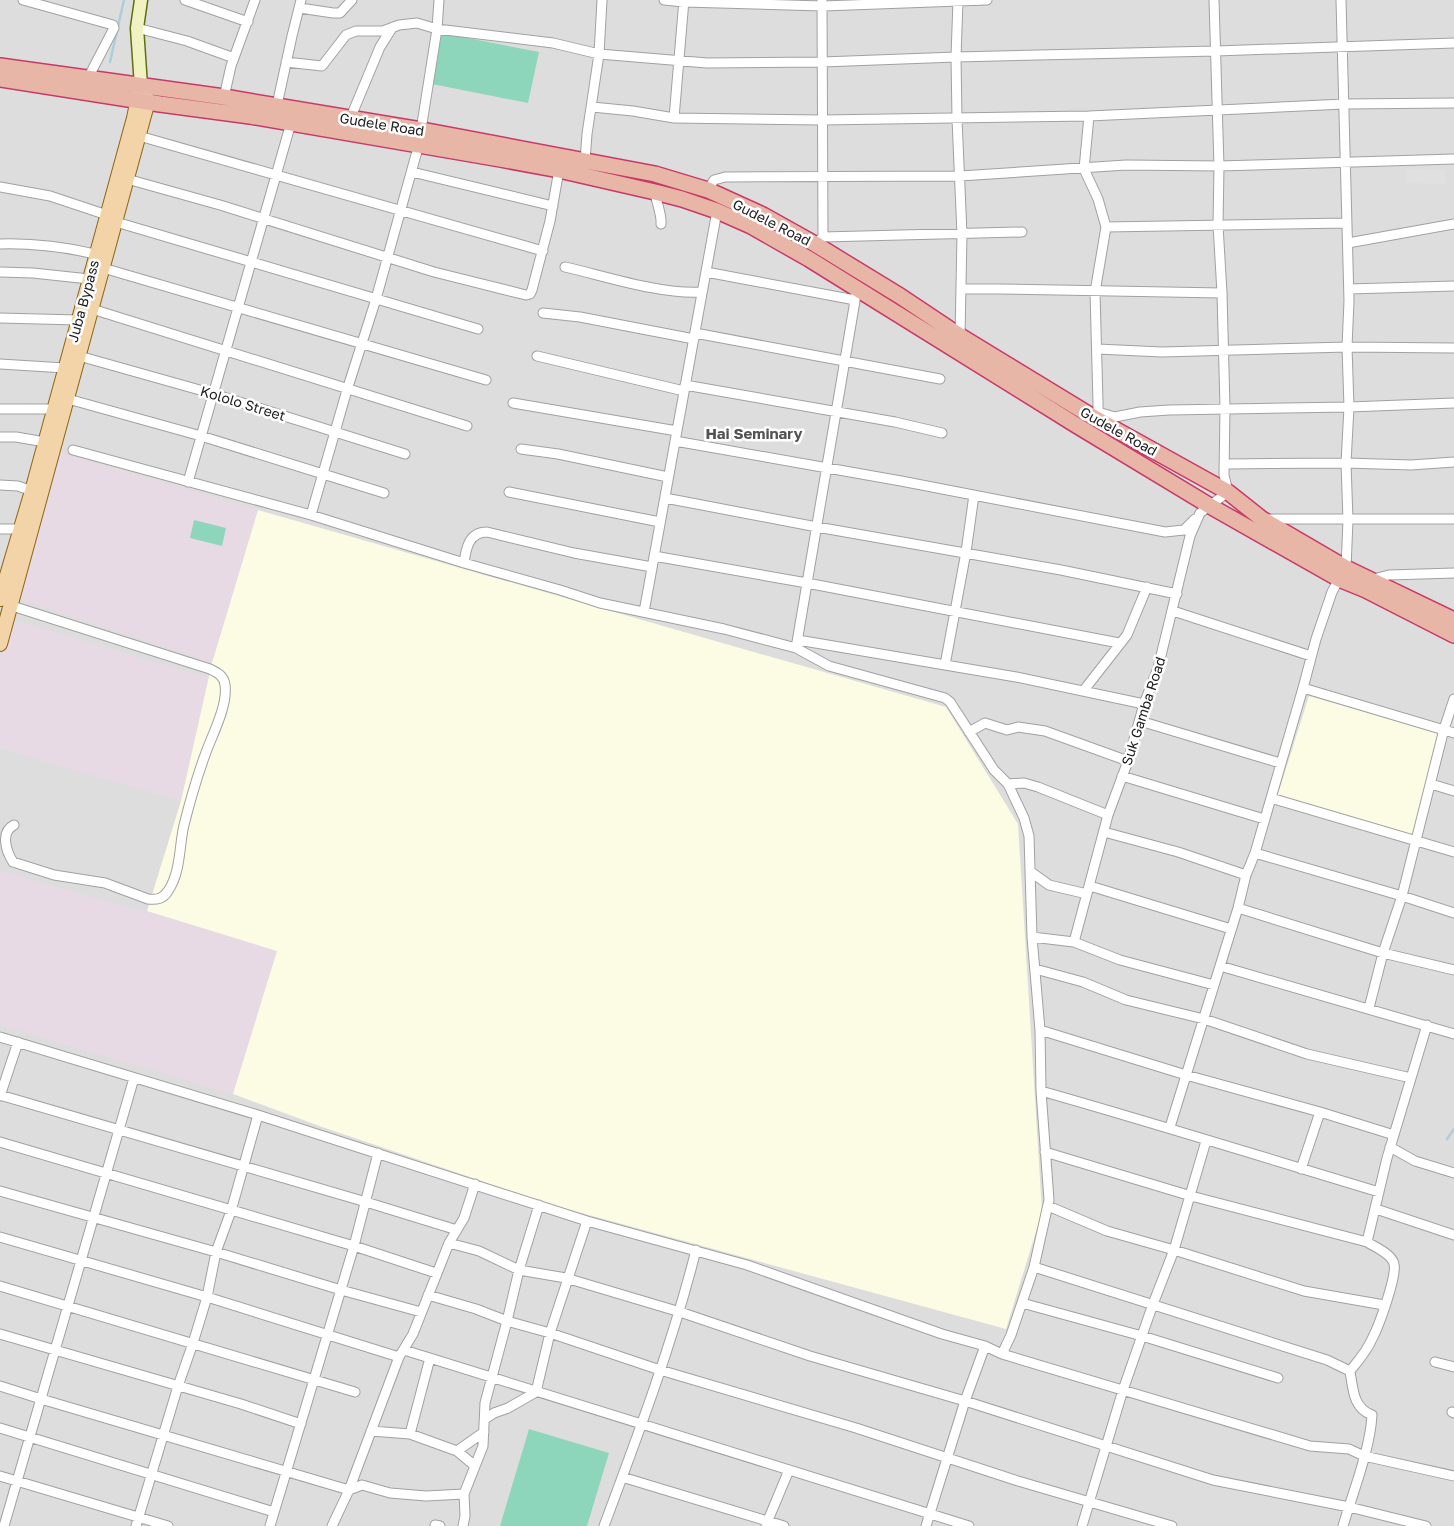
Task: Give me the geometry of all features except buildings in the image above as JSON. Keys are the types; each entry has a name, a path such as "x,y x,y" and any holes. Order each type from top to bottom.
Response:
{"highway":[{"name":"Gudele Road","path":"0,66 88,78 142,96 224,97 278,105 350,119 559,170 594,168 655,192 717,211 751,226 782,243 856,295 959,344 1095,414 1228,492 1262,519 1366,590 1454,635"},
{"name":"Gudele Road","path":"0,79 142,96 291,123 420,137 594,168 655,174 708,190 819,240 900,296 959,344 1205,510 1342,574 1368,580 1454,620"}],"main road":[{"name":"Juba Bypass","path":"6,603 4,575 21,529 32,491 95,254 112,218 127,179 139,136 142,96 137,28 141,0"},
{"name":"Juba Bypass","path":"0,644 6,603 68,399 103,268 112,218 142,96"}],"street":[{"path":"22,0 113,25 114,28 88,78"},
{"path":"185,0 248,22"},
{"path":"224,97 234,58 254,0"},
{"path":"278,105 286,62 301,4 334,13 340,12 352,0"},
{"path":"311,515 412,172 420,137 437,29 439,0"},
{"path":"594,168 587,134 592,108 602,0"},
{"path":"664,0 822,3 987,0"},
{"path":"1214,0 1219,166 1218,225 1226,408 1224,481 1228,492"},
{"path":"1170,1128 1238,908 1246,874 1255,853 1311,656 1332,592 1342,574 1348,520 1346,463 1349,407 1347,347 1349,290 1341,0"},
{"path":"674,118 684,1"},
{"path":"958,1 956,56 957,119 962,234 959,344"},
{"path":"822,3 823,176 819,240 1022,232"},
{"path":"286,62 307,66 322,66 346,35 351,32 356,30 383,31 399,25 417,23 437,29 553,43 598,54 707,63 822,62 956,56 1454,44"},
{"path":"137,28 187,41 234,58"},
{"path":"350,119 380,47 392,28"},
{"path":"592,108 633,111 674,118 822,120 1089,116 1344,104 1454,103"},
{"path":"1089,116 1084,169 1098,199 1106,227 1095,292 1097,349 1095,414 1115,417 1140,412 1226,408 1349,407 1454,403"},
{"path":"188,482 291,123"},
{"path":"139,136 543,251"},
{"path":"708,190 714,180 719,177 960,176 1126,165 1219,166 1454,159"},
{"path":"127,179 264,218 434,272 526,295 530,294 532,290 543,251 559,170"},
{"path":"412,172 553,206"},
{"path":"0,188 50,196 112,218 251,262 478,329"},
{"path":"655,192 661,224"},
{"path":"644,612 717,211"},
{"path":"1106,227 1347,224"},
{"path":"1348,243 1454,224"},
{"path":"0,244 43,246 95,254"},
{"path":"565,266 667,290 702,292"},
{"path":"103,268 486,380"},
{"path":"0,272 33,273 89,279"},
{"path":"706,272 856,295 797,644"},
{"path":"1349,290 1454,286"},
{"path":"961,290 1222,293"},
{"path":"92,309 467,426"},
{"path":"543,313 580,317 845,361 940,379"},
{"path":"0,318 78,320"},
{"path":"1097,349 1162,352 1347,347 1454,348"},
{"name":"Kololo Street","path":"79,356 214,394 405,454"},
{"path":"537,356 685,388 895,422 942,433"},
{"path":"0,364 65,368"},
{"path":"68,399 201,436 384,494"},
{"path":"513,403 677,431"},
{"path":"0,409 54,410"},
{"path":"0,437 16,437 45,442"},
{"path":"675,441 974,495 1165,532 1184,530 1205,510"},
{"path":"73,450 311,515 600,603 797,644 945,665 1084,690 1144,704"},
{"path":"521,450 558,454 668,477"},
{"path":"1224,464 1346,463 1411,465 1454,462"},
{"path":"0,484 18,486 32,491"},
{"path":"510,492 660,522"},
{"name":"Suk Gamba Road","path":"1074,942 1108,815 1128,760 1144,704 1158,668 1190,536 1205,510 1228,492"},
{"path":"945,665 966,552 974,495"},
{"path":"665,498 817,528 966,552 1177,594"},
{"path":"1262,519 1454,519"},
{"path":"0,529 21,529"},
{"path":"464,563 466,549 472,536 480,532 487,532 574,553 652,568"},
{"path":"654,556 807,583 1119,643"},
{"path":"1368,580 1389,575 1454,573"},
{"path":"1084,690 1127,635 1147,587"},
{"path":"6,603 210,669 223,677 225,684 222,710 205,756 184,825 178,866 168,893 162,898 148,899 106,883 54,875 13,862 4,846 4,841 6,832 10,826 14,825"},
{"path":"1172,611 1311,656"},
{"path":"797,644 829,666 947,699 994,770 1008,784 1027,828 1029,836 1034,969 1040,1030 1041,1091 1049,1200 1034,1267 1011,1335 1002,1354"},
{"path":"1303,688 1454,732"},
{"path":"1369,1008 1383,953 1402,896 1444,729 1454,699"},
{"path":"1140,721 1280,763"},
{"path":"970,732 985,723 1006,730 1018,727 1045,731 1128,760"},
{"path":"1122,776 1264,819"},
{"path":"1008,784 1024,783 1038,787 1108,815"},
{"path":"1431,784 1454,791"},
{"path":"1271,798 1454,852"},
{"path":"1104,832 1178,852 1246,874"},
{"path":"1255,853 1454,913"},
{"path":"1030,872 1049,885 1088,890 1231,929"},
{"path":"1238,908 1383,953 1454,970"},
{"path":"1032,937 1074,942 1120,960 1214,985"},
{"path":"1220,966 1454,1034"},
{"path":"1034,969 1083,982 1126,1000 1204,1019 1307,1054 1411,1078"},
{"path":"1367,1242 1390,1147 1426,1025"},
{"path":"1040,1030 1186,1075 1320,1112 1394,1135"},
{"path":"0,1036 258,1115 587,1221 696,1250 796,1282 942,1334 985,1346 1002,1354 1310,1446 1340,1447 1356,1451 1364,1456 1454,1476"},
{"path":"18,1042 0,1095 457,1230"},
{"path":"2,1526 17,1481 134,1078"},
{"path":"1041,1091 1379,1192"},
{"path":"1301,1169 1320,1112"},
{"path":"137,1522 150,1474 207,1297 216,1252 231,1211 258,1115"},
{"path":"1082,1526 1142,1336 1174,1250 1206,1141"},
{"path":"0,1142 354,1246 436,1273"},
{"path":"1390,1147 1415,1161 1454,1173"},
{"path":"1045,1152 1191,1196 1367,1242 1392,1259 1394,1276 1373,1339 1350,1371 1356,1401 1367,1413 1372,1415 1372,1424 1344,1526"},
{"path":"270,1526 354,1246 378,1154"},
{"path":"332,1526 402,1353 413,1334 436,1273 449,1243 464,1218 475,1184"},
{"path":"0,1191 421,1312"},
{"path":"463,1526 466,1516 464,1494 483,1446 484,1404 519,1270 540,1206"},
{"path":"1048,1206 1107,1231 1304,1291 1384,1305"},
{"path":"1376,1209 1454,1235"},
{"path":"485,1419 536,1392 566,1278 587,1221"},
{"path":"0,1237 328,1334 402,1353 430,1358 969,1526"},
{"path":"449,1243 479,1251 519,1270 566,1278 680,1312 810,1356 965,1401 1213,1480 1348,1507 1426,1526"},
{"path":"604,1526 643,1425 680,1312 696,1250"},
{"path":"1034,1267 1327,1360 1350,1371"},
{"path":"0,1286 355,1392"},
{"path":"428,1295 660,1370 948,1457 1018,1481 1172,1526"},
{"path":"1022,1303 1142,1336 1278,1378"},
{"path":"0,1334 272,1413 301,1424"},
{"path":"926,1526 965,1401 985,1346"},
{"path":"410,1434 430,1358"},
{"path":"1435,1362 1454,1367"},
{"path":"0,1386 348,1490 362,1485 390,1492 426,1496 464,1494"},
{"path":"0,1428 274,1512"},
{"path":"371,1431 410,1434 457,1451 475,1466"},
{"path":"457,1451 484,1432"},
{"path":"767,1523 789,1470"},
{"path":"0,1476 137,1522 168,1526"},
{"path":"622,1477 767,1523 784,1526"}],"shaded area":[{"path":"0,0 1454,0 1454,1526 0,1526"},
{"path":"1406,169 1445,170 1445,184 1406,183"},
{"path":"57,452 258,510 212,663 18,599"},
{"path":"258,510 946,707 1018,824 1042,1212 1006,1329 556,1206 325,1128 233,1094 277,951 147,911 181,801 212,663"},
{"path":"12,620 209,678 181,801 0,748 0,660"},
{"path":"1309,696 1441,734 1412,836 1277,797"},
{"path":"0,871 136,910 147,911 277,951 233,1094 0,1025"}],"green space":[{"path":"442,33 539,52 528,103 432,84"},
{"path":"194,520 226,528 222,546 190,538"},
{"path":"529,1429 609,1453 587,1526 500,1526"}],"waterway":[{"path":"110,62 124,0"},
{"path":"1447,1139 1454,1129"}],"district":[{"name":"Hai Seminary","path":"754,433"}]}
